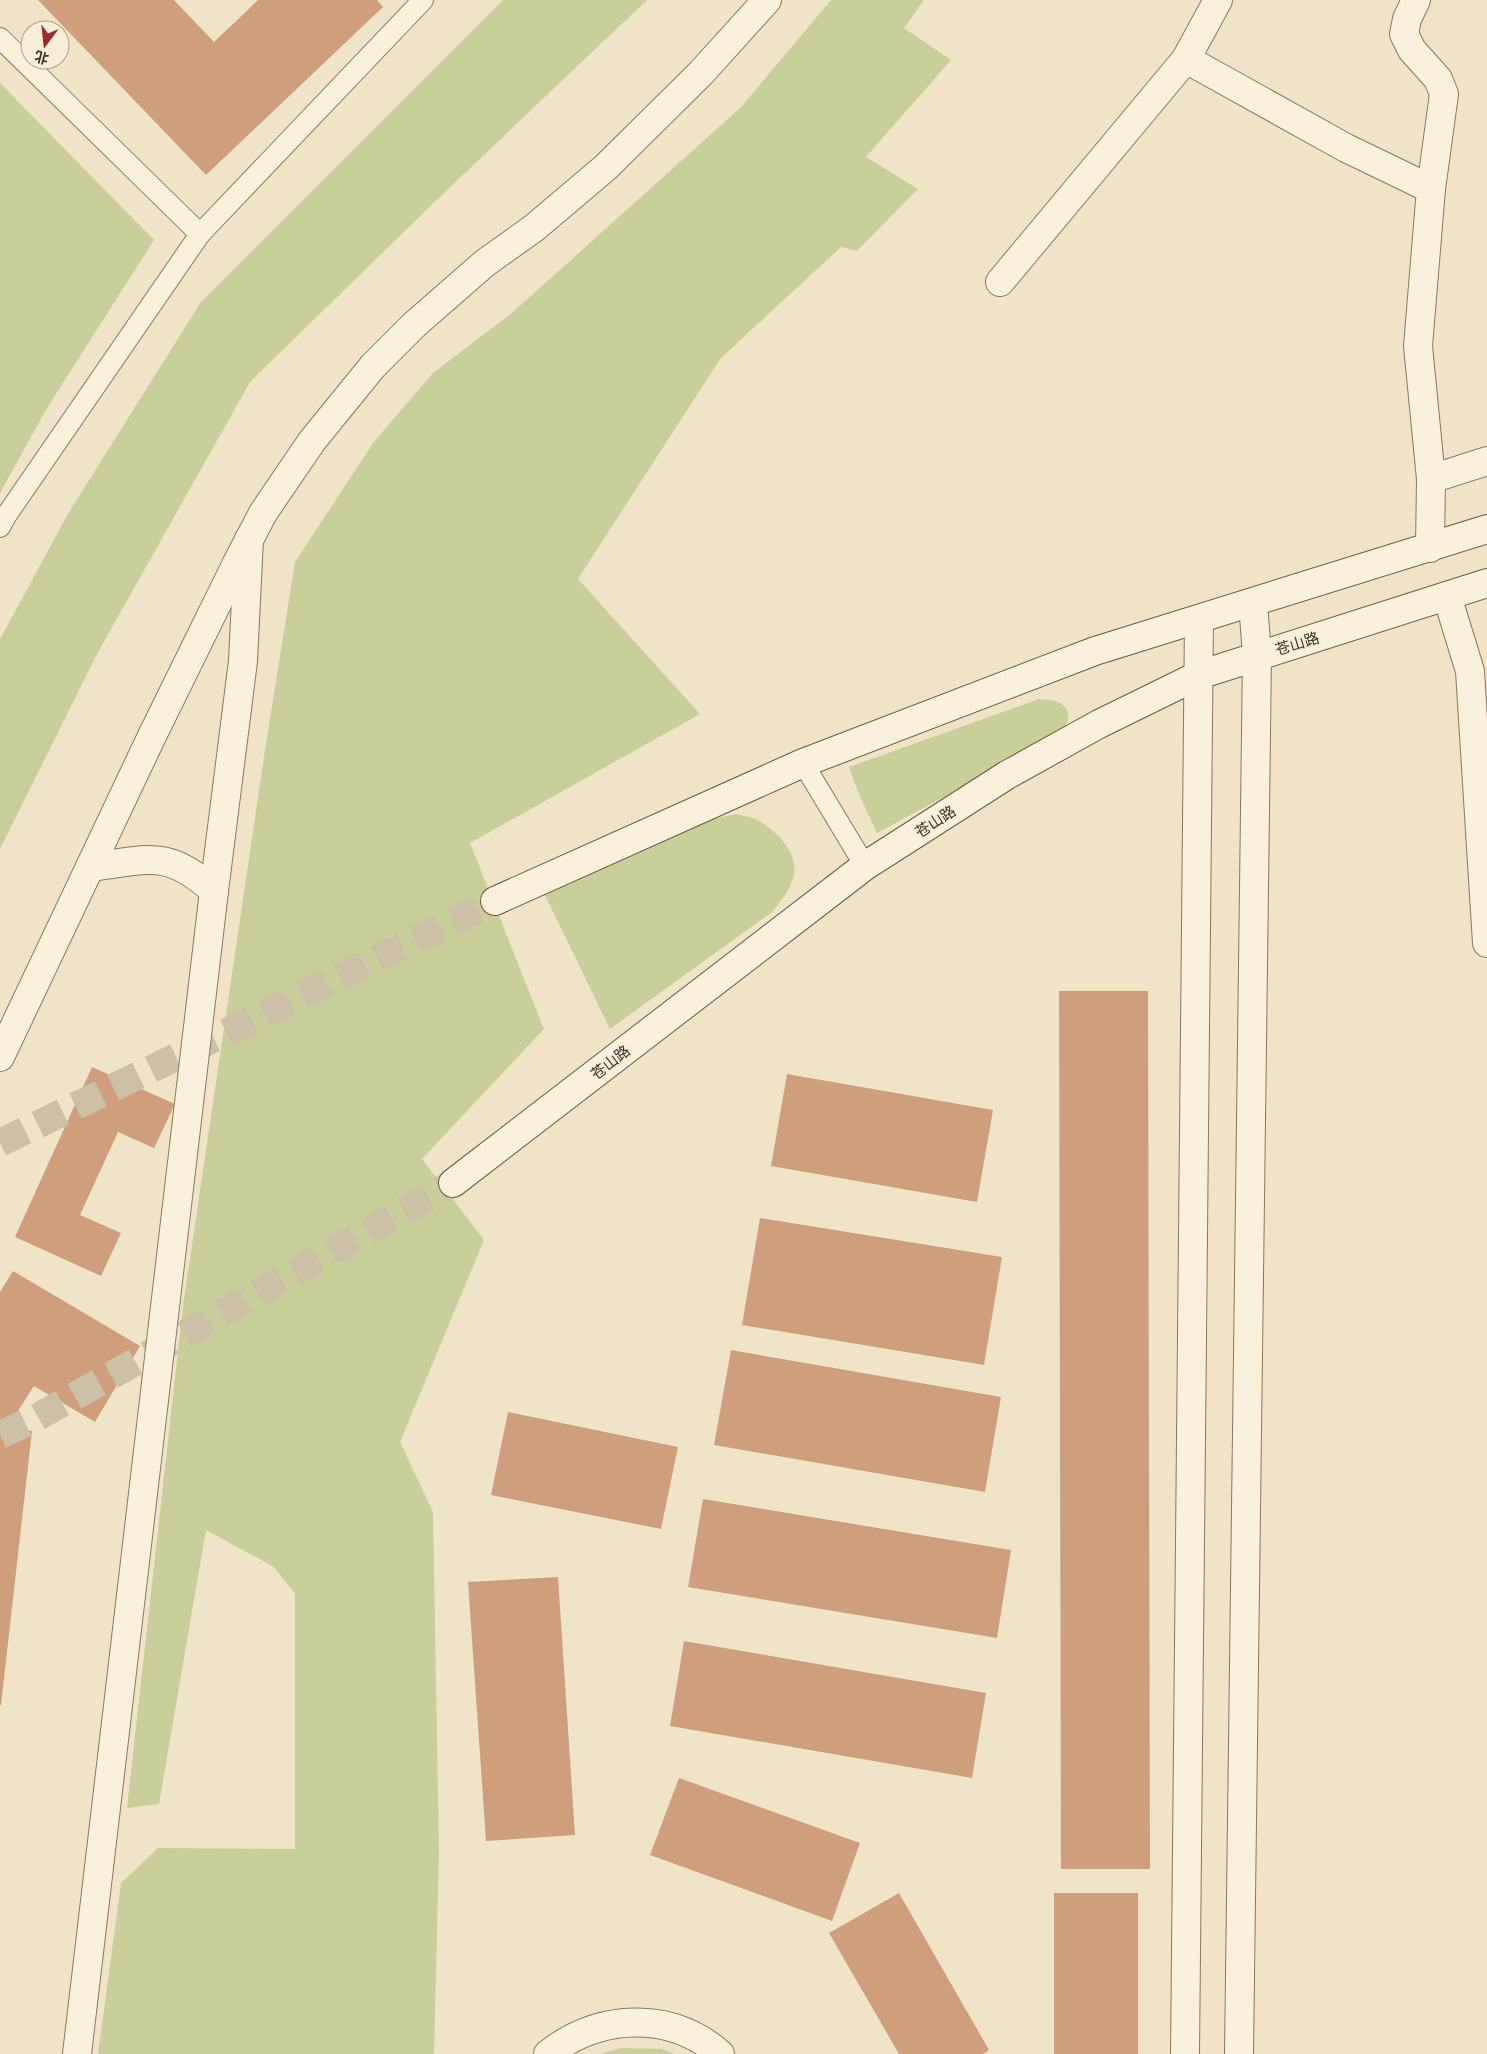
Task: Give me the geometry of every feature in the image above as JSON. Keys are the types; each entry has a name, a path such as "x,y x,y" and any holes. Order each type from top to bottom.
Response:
{"street":[{"path":"0,1057 181,675 249,539 268,504 312,441 380,359 414,325 451,290 484,263 570,199 606,168 701,73 767,0"},
{"path":"1000,282 1186,59 1218,0"},
{"path":"1416,0 1407,19 1404,34 1412,50 1438,79 1444,94 1431,189 1418,346 1431,479 1430,548"},
{"path":"1186,59 1346,148 1431,189"},
{"path":"1431,479 1487,461"},
{"path":"495,902 803,763 1095,651 1487,529"},
{"path":"77,2054 243,661 249,539"},
{"name":"苍山路","path":"453,1183 865,866 1007,775 1099,724 1199,675 1487,583"},
{"path":"1448,596 1478,671 1487,943"},
{"path":"1239,2054 1257,655 1253,603"},
{"path":"1185,2054 1199,619"},
{"path":"90,866 148,859 167,861 183,867 198,877 214,892"},
{"path":"548,2054 584,2032 615,2023 648,2022 679,2029 708,2044 720,2054"}],"lane":[{"path":"0,528 6,516 200,234 423,0"},
{"path":"0,38 200,234"},
{"path":"803,763 865,866"}],"green space":[{"path":"503,0 647,0 445,192 250,382 97,654 0,849 0,639 69,512 201,302"},
{"path":"831,0 924,0 904,28 951,60 866,157 918,189 857,251 841,247 720,359 578,579 700,714 470,843 544,1029 422,1159 484,1240 400,1442 433,1512 439,1852 434,2054 98,2054 121,1883 158,1848 295,1849 295,1594 274,1567 206,1530 159,1804 127,1808 183,1306 265,750 295,562 373,443 433,373 513,312 741,107"},
{"path":"0,83 154,240 47,408 0,493"},
{"path":"1039,699 1053,700 1066,708 1068,713 1067,723 1061,733 877,833 849,767"},
{"path":"736,814 754,818 766,825 779,836 789,850 793,858 794,874 786,894 772,912 610,1029 541,887 705,821"},
{"path":"621,2048 662,2049 675,2054 599,2054"}],"building":[{"path":"38,0 174,0 214,42 258,0 377,0 383,7 206,175 70,33 70,20 57,20"},
{"path":"1059,991 1148,991 1150,1869 1061,1869"},
{"path":"92,1067 175,1104 154,1148 118,1132 80,1215 121,1233 101,1276 15,1237"},
{"path":"787,1074 993,1110 977,1202 771,1166"},
{"path":"760,1218 1002,1257 984,1365 742,1325"},
{"path":"13,1271 140,1346 95,1422 34,1386 7,1428 0,1424 0,1292"},
{"path":"731,1350 1001,1397 985,1492 714,1445"},
{"path":"508,1412 678,1447 661,1529 491,1495"},
{"path":"0,1427 32,1431 1,1705 0,1705"},
{"path":"703,1499 1011,1550 997,1638 688,1587"},
{"path":"558,1577 575,1835 486,1841 468,1582"},
{"path":"684,1641 986,1693 972,1778 670,1726"},
{"path":"679,1778 860,1843 832,1921 650,1855"},
{"path":"899,1893 989,2050 983,2054 899,2054 829,1933"},
{"path":"1054,1893 1138,1893 1138,2054 1054,2054"}],"tunnel":[{"path":"0,1143 495,901"},
{"path":"0,1435 34,1419 453,1183"}]}
